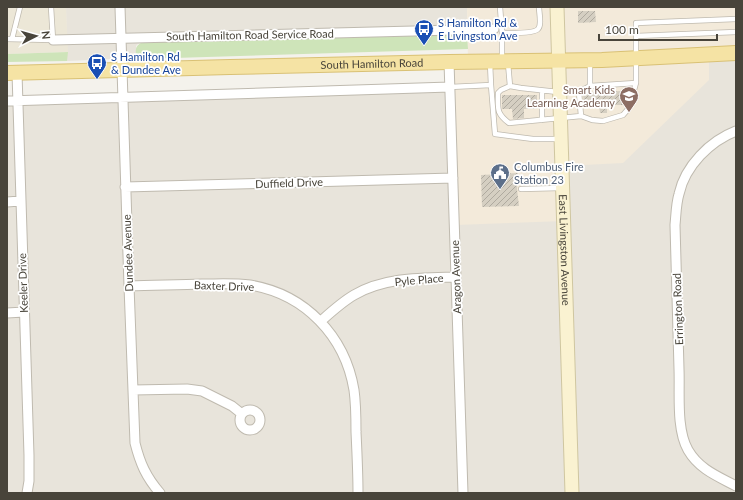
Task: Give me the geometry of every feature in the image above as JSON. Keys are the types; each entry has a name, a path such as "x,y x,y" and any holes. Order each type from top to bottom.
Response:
{"main road":[{"name":"East Livingston Avenue","path":"557,7 572,493"},
{"name":"South Hamilton Road","path":"12,73 122,69 590,60 736,53"}],"street":[{"name":"Dundee Avenue","path":"120,7 135,443 144,472 160,493"},
{"name":"South Hamilton Road Service Road","path":"52,40 498,31"},
{"name":"Aragon Avenue","path":"448,62 453,178 462,493"},
{"name":"Keeler Drive","path":"12,73 17,101 30,455 27,493"},
{"path":"7,101 450,87"},
{"name":"Errington Road","path":"736,131 719,140 705,151 693,164 679,193 675,225 680,424 683,437 688,450 706,471 736,486"},
{"name":"Duffield Drive","path":"125,187 453,178"},
{"path":"7,202 20,201"},
{"name":"Pyle Place","path":"321,321 338,306 354,295 371,287 408,279 456,277"},
{"name":"Baxter Drive","path":"129,286 250,285 267,289 292,300 321,321 339,347 351,376 355,404 358,493"},
{"path":"7,313 24,312"},
{"path":"133,390 187,389 202,391 232,406 242,414"}],"lane":[{"path":"10,39 20,7"},
{"path":"51,7 52,40"},
{"path":"500,7 498,31 500,61 510,86"},
{"path":"498,31 528,32 538,30 540,25 539,7"},
{"path":"559,92 510,86 498,93 498,110 502,117 509,123 581,116 592,120 604,121 623,115 629,108 636,83 636,23 736,19"},
{"path":"636,36 736,32"},
{"name":"South Hamilton Road Service Road","path":"10,39 52,40"},
{"path":"590,60 590,86"},
{"path":"500,61 491,85 495,134 532,139 561,139"},
{"path":"581,116 579,92 590,86 636,83"},
{"path":"450,87 491,85"},
{"path":"542,91 542,120"},
{"path":"521,189 562,188"}],"shaded area":[{"path":"7,7 66,7 68,52 7,54"},
{"path":"66,7 467,7 467,34 143,42 136,46 136,58 67,61"},
{"path":"467,7 736,7 736,55 709,56 709,80 623,163 563,166 564,221 455,225 449,63 468,62"},
{"path":"736,55 736,493 7,493 7,97 450,85 563,166 709,56"}],"green space":[{"path":"467,34 468,49 136,58 137,47 143,42"},
{"path":"68,52 67,61 7,62 7,54"}],"building":[{"path":"578,11 595,11 596,22 578,23"},
{"path":"624,91 624,105 607,105 607,113 600,113 599,105 584,106 583,94 588,92"},
{"path":"502,95 537,95 537,109 524,109 524,118 513,119 512,109 502,109"},
{"name":"Columbus Fire Station 23","path":"518,173 517,189 519,206 482,207 481,175"}],"place":[{"name":"S Hamilton Rd & E Livingston Ave","path":"424,46"},
{"name":"S Hamilton Rd & Dundee Ave","path":"97,80"},
{"name":"Smart Kids Learning Academy","path":"629,113"},
{"name":"Columbus Fire Station 23","path":"500,190"}]}
